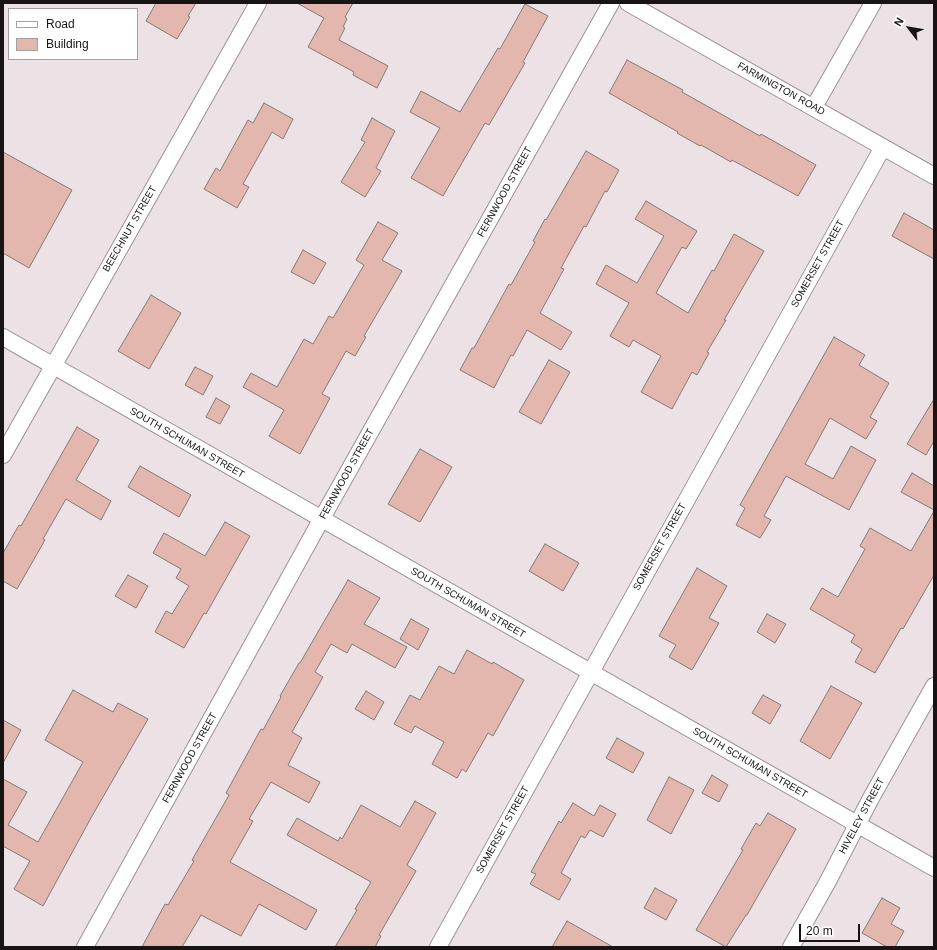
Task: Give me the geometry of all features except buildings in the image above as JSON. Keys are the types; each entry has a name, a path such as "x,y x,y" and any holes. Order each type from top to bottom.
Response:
{"street":[{"name":"BEECHNUT STREET","path":"3,455 258,3"},
{"name":"FERNWOOD STREET","path":"85,947 321,520 611,3"},
{"name":"FARMINGTON ROAD","path":"628,3 934,176"},
{"path":"814,107 874,3"},
{"name":"SOMERSET STREET","path":"438,947 884,147"},
{"name":"SOUTH SCHUMAN STREET","path":"3,337 321,520 934,868"},
{"name":"HIVELEY STREET","path":"790,947 934,686"}]}
